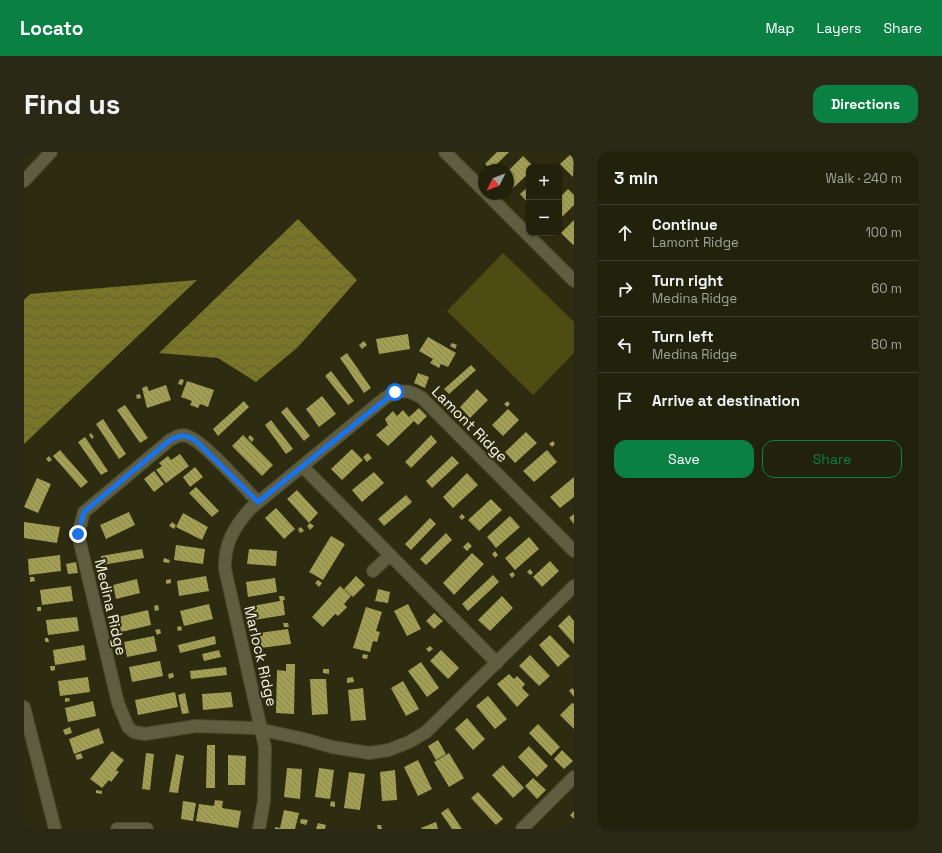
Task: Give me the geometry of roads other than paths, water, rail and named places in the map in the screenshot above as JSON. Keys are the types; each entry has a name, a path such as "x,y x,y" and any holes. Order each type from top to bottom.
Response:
{"street":[{"path":"24,181 51,152"},
{"path":"445,152 478,185"},
{"path":"493,200 574,281"},
{"name":"Lamont Ridge","path":"258,502 385,398 402,390 411,392 422,398 574,551"},
{"name":"Medina Ridge","path":"258,502 196,441 189,436 180,435 170,440 84,512 78,534 118,703 128,727 134,732 145,734 196,726 234,726 262,730"},
{"path":"302,466 496,663"},
{"name":"Marlock Ridge","path":"258,502 238,521 232,532 226,547 224,569 265,747 264,801 259,829"},
{"path":"374,571 390,555"},
{"path":"262,730 352,751 369,753 389,750 426,732 574,586"},
{"path":"24,707 55,829"},
{"path":"522,829 574,777"},
{"path":"117,829 147,829"}],"water":[{"path":"298,219 357,280 298,347 256,382 218,358 159,353"},
{"path":"197,280 24,444 24,300 30,294"}]}
